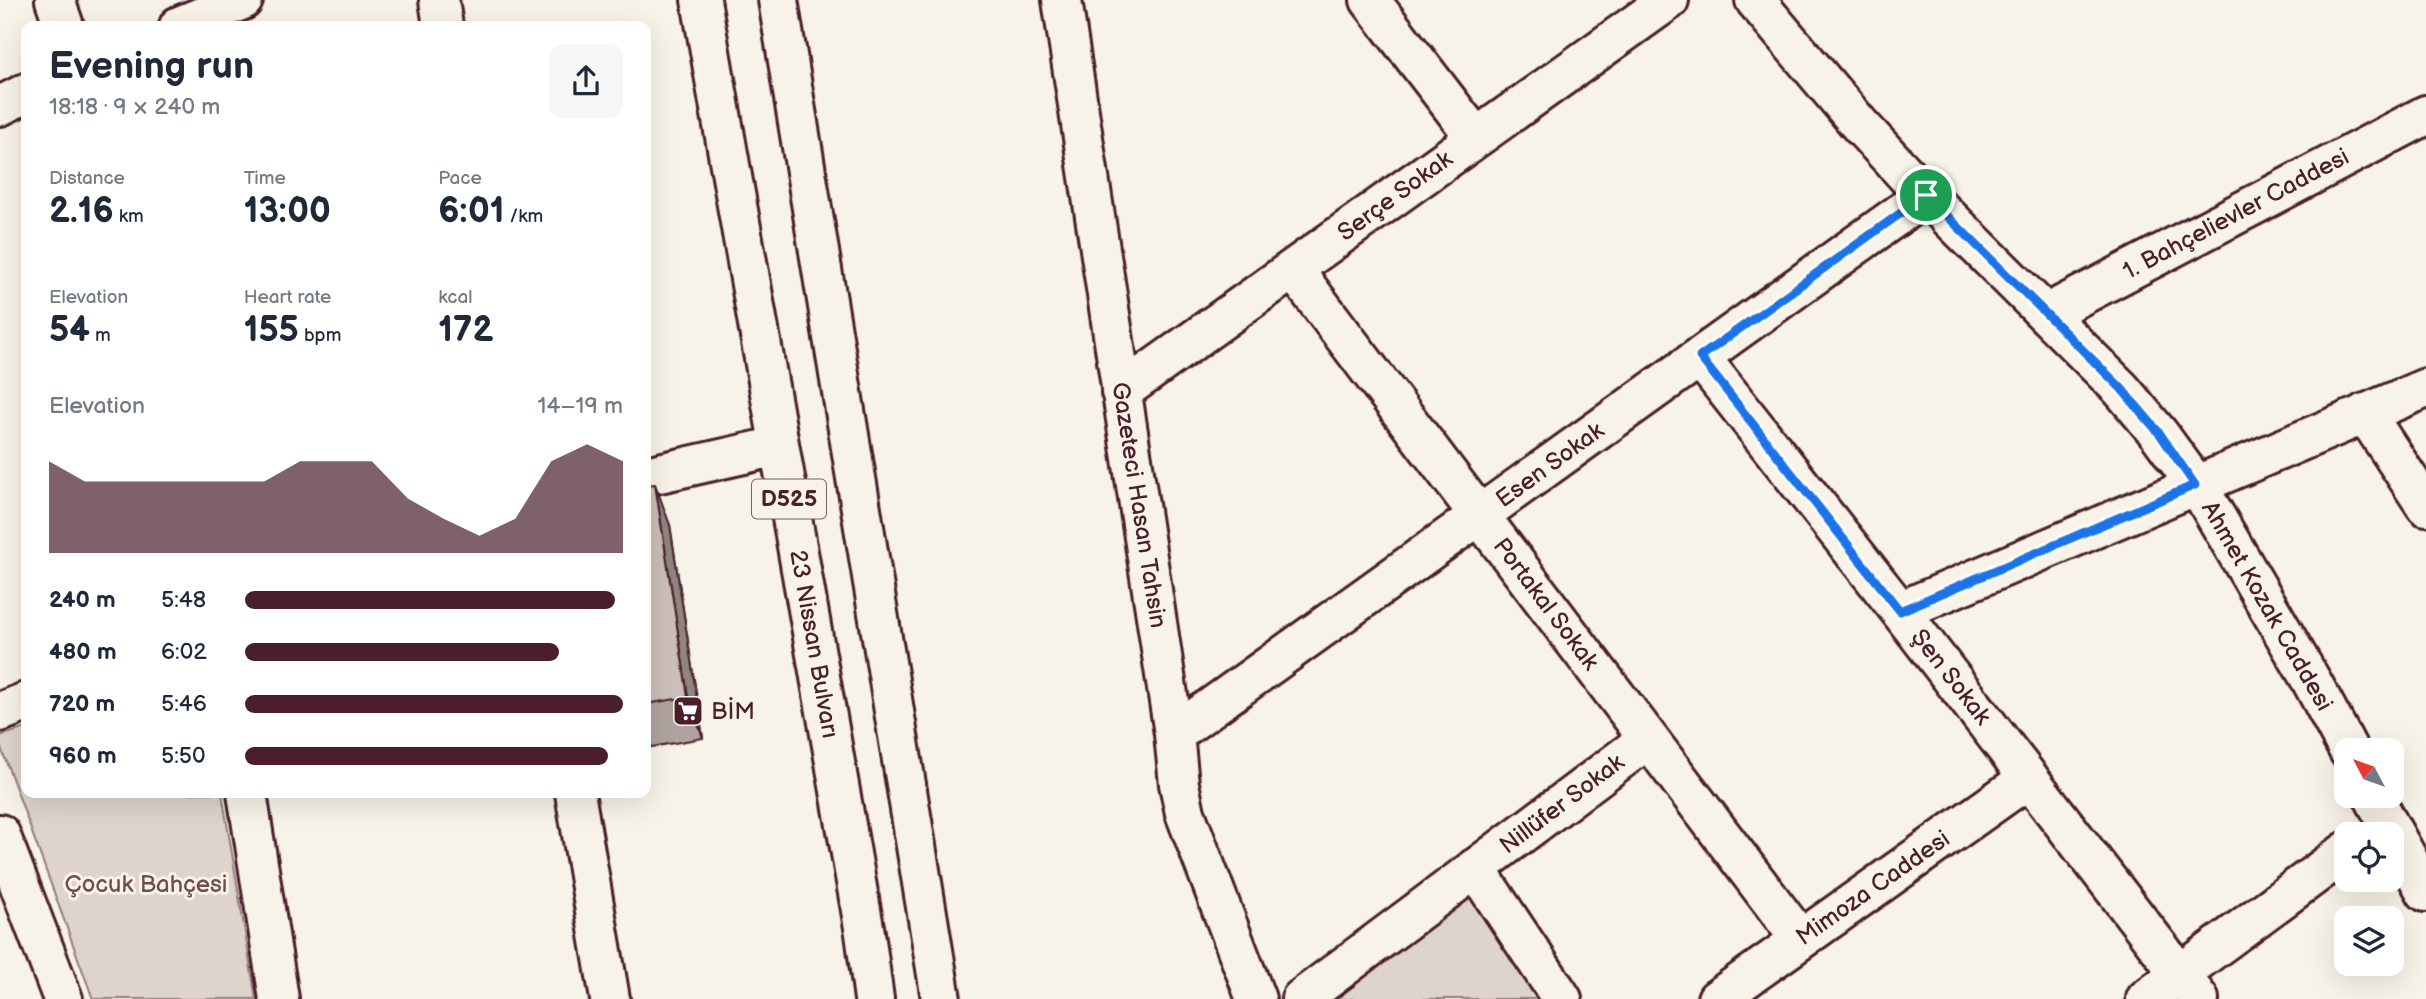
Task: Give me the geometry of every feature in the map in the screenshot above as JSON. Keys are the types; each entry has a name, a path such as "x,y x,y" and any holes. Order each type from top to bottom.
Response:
{"main road":[{"path":"55,0 62,21"},
{"path":"191,21 243,0"},
{"path":"439,0 442,21"},
{"name":"23 Nissan Bulvarı","path":"701,0 863,920 874,999"},
{"name":"D525","path":"778,0 941,999"},
{"name":"Gazeteci Hasan Tahsin","path":"1062,0 1174,734 1179,784 1185,813 1256,999"},
{"path":"1370,0 1476,138"},
{"name":"Serçe Sokak","path":"1121,392 1669,0"},
{"name":"Ahmet Kozak Caddesi","path":"1755,0 1859,124 1926,195 2121,388 2160,434 2202,493 2306,670 2342,738"},
{"path":"0,106 21,96"},
{"name":"1. Bahçelievler Caddesi","path":"2046,314 2426,115"},
{"name":"Esen Sokak","path":"1174,734 1926,195"},
{"name":"Portakal Sokak","path":"1293,269 1800,939"},
{"name":"Şen Sokak","path":"1700,357 2190,986"},
{"path":"1900,611 2426,388"},
{"path":"2365,413 2426,506"},
{"path":"651,475 779,446"},
{"path":"0,712 21,704"},
{"name":"Nillüfer Sokak","path":"1301,999 1648,739"},
{"name":"Mimoza Caddesi","path":"1717,999 2029,778"},
{"path":"248,798 279,999"},
{"path":"576,798 610,999"},
{"path":"2376,818 2426,892"},
{"path":"0,834 63,999"},
{"path":"2146,999 2190,986 2334,862"},
{"path":"1475,868 1562,999"}],"green space":[{"name":"Çocuk Bahçesi","path":"21,730 21,798 223,798 256,999 93,999 0,745 0,736"},
{"path":"1469,896 1538,999 1332,999"}],"building":[{"path":"651,484 655,484 688,697 651,703"}],"place":[{"name":"BİM","path":"688,711"}],"route":[{"path":"1926,195 2121,388 2160,434 2195,485 1900,611 1700,357 1926,195"}]}
